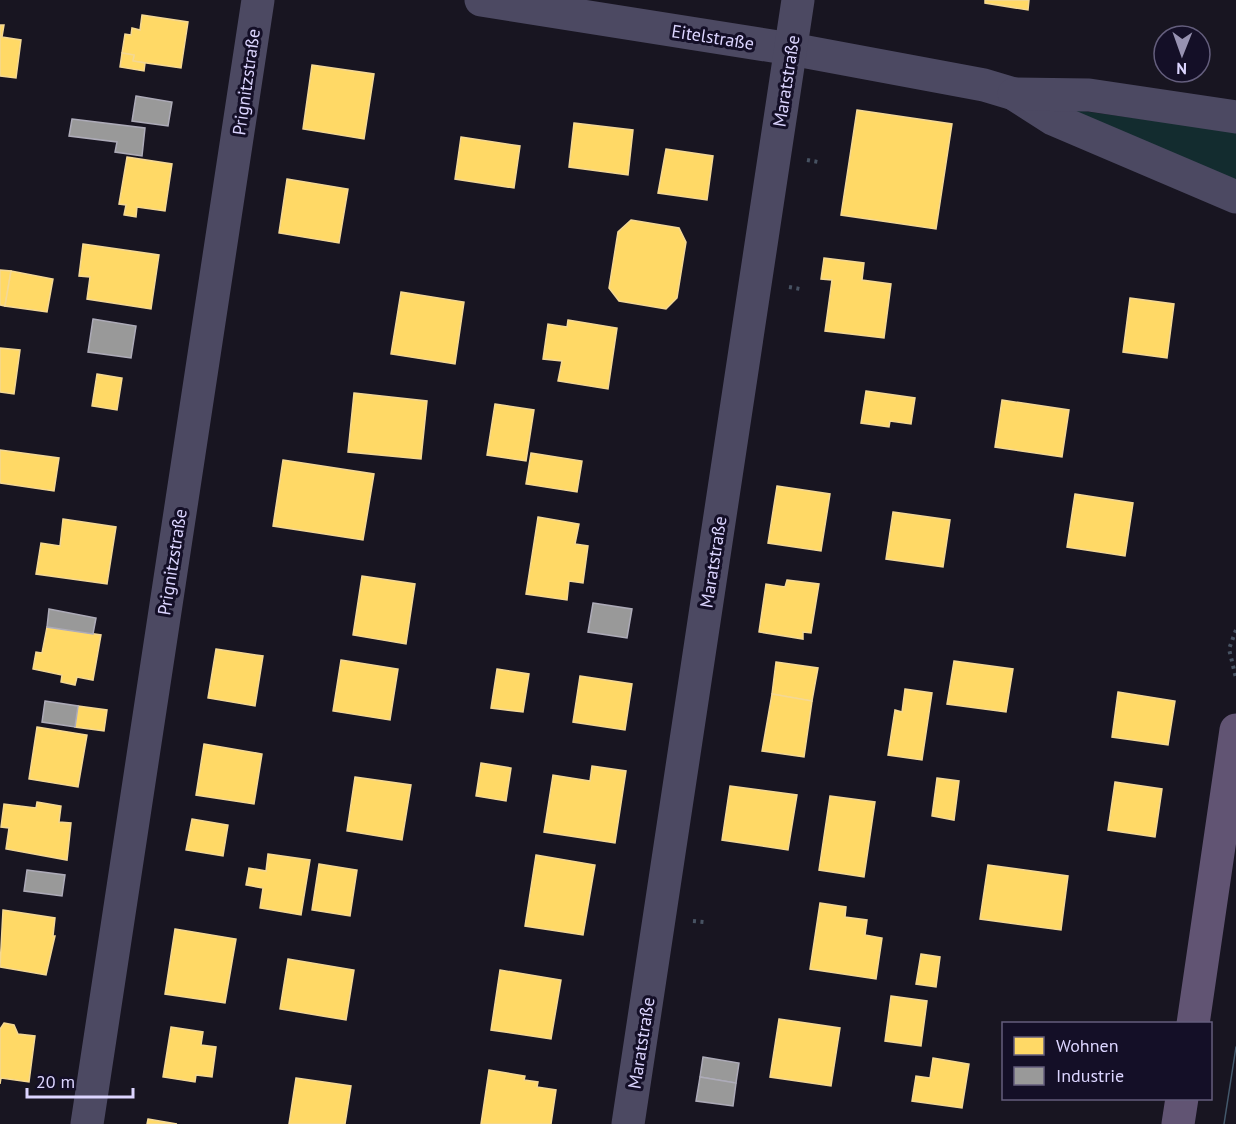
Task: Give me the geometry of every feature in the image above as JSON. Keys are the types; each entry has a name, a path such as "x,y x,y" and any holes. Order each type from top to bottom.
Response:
{"main road":[{"path":"1193,1022 1236,730"},
{"path":"1178,1124 1182,1100"}],"street":[{"name":"Prignitzstraße","path":"87,1124 258,0"},
{"name":"Eitelstraße","path":"481,0 791,49 984,85 1014,94 1089,95 1236,117"},
{"name":"Maratstraße","path":"628,1124 798,0"},
{"name":"Eitelstraße","path":"1014,94 1053,119 1236,196"}],"path":[{"path":"1236,630 1229,649 1236,678"}],"green space":[{"path":"1061,108 1236,132 1236,183"}],"building: Wohnen":[{"path":"985,0 1029,0 1028,10 985,3"},
{"path":"142,15 188,22 181,68 133,61 134,55 122,53 125,34 131,35 132,28 140,30"},
{"path":"0,25 4,25 2,37 21,40 16,78 0,76"},
{"path":"122,53 134,55 133,61 145,63 144,71 120,67"},
{"path":"312,65 374,74 364,139 303,129"},
{"path":"857,110 952,124 936,229 841,215"},
{"path":"574,123 633,130 628,175 569,167"},
{"path":"461,137 520,146 514,188 455,179"},
{"path":"666,149 713,156 707,200 658,193"},
{"path":"127,157 172,164 165,211 137,207 136,217 124,215 126,205 119,204"},
{"path":"287,179 348,189 339,243 279,233"},
{"path":"631,220 679,228 686,242 677,298 666,309 619,301 609,288 618,232"},
{"path":"83,244 159,255 151,309 87,299 90,277 79,276"},
{"path":"824,258 864,263 862,280 891,284 884,338 825,331 832,280 821,279"},
{"path":"0,270 11,271 5,306 0,305"},
{"path":"11,271 53,279 47,312 5,306"},
{"path":"401,292 464,302 455,364 391,354"},
{"path":"1130,298 1174,304 1167,358 1123,352"},
{"path":"568,320 617,328 608,389 558,381 562,361 543,359 548,324 567,327"},
{"path":"0,348 20,350 14,394 0,392"},
{"path":"97,374 122,378 117,410 92,406"},
{"path":"866,391 915,398 911,424 890,421 889,427 861,423"},
{"path":"354,393 427,401 421,459 348,452"},
{"path":"1002,400 1069,410 1062,457 995,447"},
{"path":"495,404 534,410 526,461 487,455"},
{"path":"0,450 59,458 54,491 0,483"},
{"path":"531,453 582,461 577,492 526,484"},
{"path":"283,460 374,474 363,540 273,526"},
{"path":"777,486 830,494 821,551 768,543"},
{"path":"1075,494 1133,503 1125,556 1067,547"},
{"path":"893,512 950,520 943,567 886,559"},
{"path":"538,517 579,524 575,544 588,546 583,583 569,581 567,600 526,594"},
{"path":"63,519 116,527 107,584 36,574 41,543 60,546"},
{"path":"362,576 415,584 406,644 353,635"},
{"path":"787,580 819,584 811,633 803,632 803,639 759,632 766,584 785,587"},
{"path":"47,627 101,635 93,680 77,677 75,685 61,682 62,675 33,669 36,652 42,653"},
{"path":"216,649 263,656 255,706 208,698"},
{"path":"341,660 398,669 390,720 333,711"},
{"path":"954,661 1013,669 1006,712 947,704"},
{"path":"776,662 818,668 812,701 772,694"},
{"path":"497,669 529,674 523,712 491,708"},
{"path":"580,676 632,684 625,730 573,722"},
{"path":"905,689 932,693 922,760 888,755 895,710 902,712"},
{"path":"1118,692 1175,701 1168,745 1112,737"},
{"path":"772,694 812,701 804,757 762,751"},
{"path":"78,706 107,710 104,731 75,727"},
{"path":"37,727 87,735 78,787 29,779"},
{"path":"204,744 262,754 254,804 196,795"},
{"path":"481,763 511,768 506,801 476,796"},
{"path":"592,766 626,771 615,843 544,832 553,775 590,781"},
{"path":"355,777 411,785 402,840 347,831"},
{"path":"937,778 959,781 954,820 932,816"},
{"path":"1115,782 1162,789 1155,837 1108,830"},
{"path":"730,786 797,795 788,850 722,840"},
{"path":"830,796 875,802 864,877 819,870"},
{"path":"37,802 61,806 59,822 71,823 67,860 6,849 9,828 1,827 4,804 36,808"},
{"path":"192,819 228,825 223,856 186,850"},
{"path":"268,854 310,860 301,915 260,908 263,888 246,885 249,868 266,871"},
{"path":"536,855 595,865 583,935 525,926"},
{"path":"319,864 357,870 350,916 312,910"},
{"path":"988,865 1068,876 1061,930 980,919"},
{"path":"820,903 846,907 845,917 867,920 865,935 882,938 876,979 810,969"},
{"path":"3,910 55,918 53,936 55,936 46,975 0,967"},
{"path":"175,929 236,939 225,1003 165,994"},
{"path":"921,954 940,957 936,987 916,984"},
{"path":"288,959 354,970 346,1020 280,1009"},
{"path":"500,970 561,980 551,1039 491,1030"},
{"path":"891,996 927,1001 921,1046 885,1041"},
{"path":"779,1019 840,1028 831,1086 770,1077"},
{"path":"4,1023 14,1025 18,1034 35,1036 29,1082 1,1078 0,1084 0,1029"},
{"path":"171,1027 203,1032 201,1045 216,1047 212,1077 196,1075 195,1082 163,1077"},
{"path":"933,1058 969,1064 962,1108 912,1101 916,1076 930,1078"},
{"path":"489,1070 525,1076 524,1080 538,1082 537,1087 556,1090 551,1124 481,1124"},
{"path":"296,1078 351,1086 345,1124 289,1124"},
{"path":"148,1119 177,1124 147,1124"}],"building: Industrie":[{"path":"136,96 172,102 168,126 132,121"},
{"path":"72,119 145,128 142,156 115,152 117,142 69,136"},
{"path":"93,319 136,326 131,358 88,352"},
{"path":"593,603 632,609 627,638 588,632"},
{"path":"49,609 96,618 93,634 47,627"},
{"path":"45,701 78,706 75,727 42,722"},
{"path":"27,870 65,875 62,896 24,891"},
{"path":"703,1057 739,1063 736,1083 700,1077"},
{"path":"700,1077 736,1083 733,1106 696,1101"}],"tram line":[{"path":"1224,1124 1236,1047"}]}
